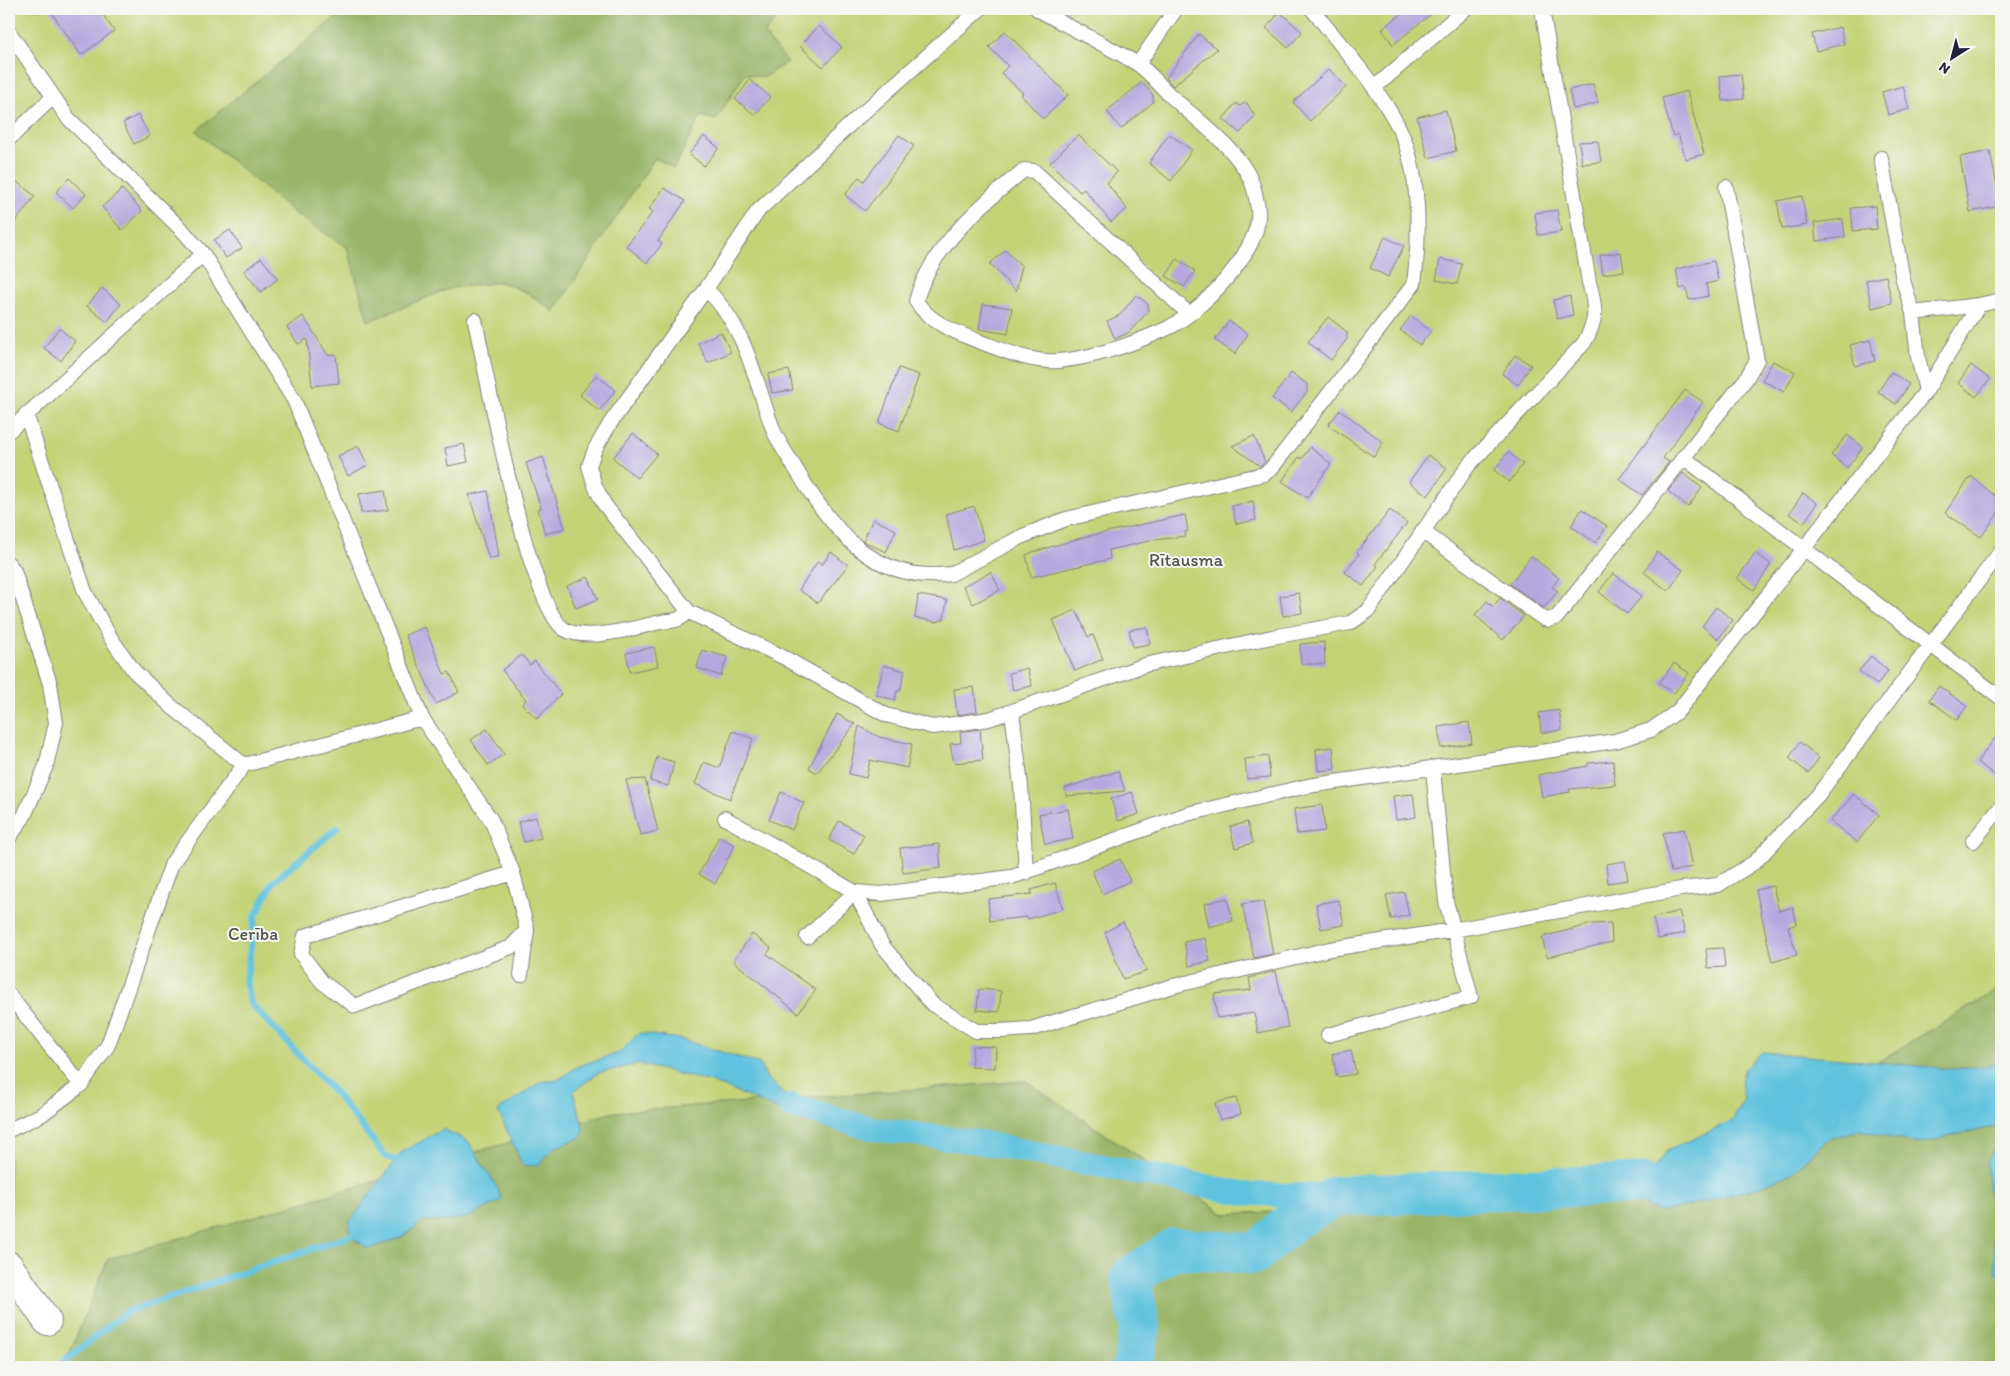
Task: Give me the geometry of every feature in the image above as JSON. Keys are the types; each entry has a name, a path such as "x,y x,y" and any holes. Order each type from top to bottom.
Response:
{"street":[{"path":"9,1266 47,1321"}],"lane":[{"path":"980,9 856,119 758,211 706,289 611,422 595,449 590,466 595,486 604,504 689,612 785,658 886,715 933,727 989,719 1145,665 1272,637 1350,623 1368,611 1468,466 1584,343 1593,327 1596,307 1589,282 1542,9"},
{"path":"1037,9 1138,64 1222,142 1242,164 1254,187 1258,218 1253,238 1244,255 1226,277 1189,314 1167,328 1091,356 1056,361 1024,358 949,330 922,310 916,301 920,287 946,246 991,197 1024,170 1034,171 1189,314"},
{"path":"1138,64 1176,9"},
{"path":"706,289 719,301 743,338 775,434 813,499 835,528 853,545 878,563 901,571 939,575 951,574 1023,536 1066,519 1260,475 1271,469 1414,284 1419,248 1415,179 1399,127 1374,88 1312,9"},
{"path":"1374,88 1465,9"},
{"path":"9,32 68,118 184,232 203,254 294,400 422,718 491,820 513,873 527,930 521,974"},
{"path":"9,138 53,97"},
{"path":"1881,158 1903,280 1913,313 1918,357 1926,391"},
{"path":"1422,531 1548,620 1557,617 1746,379 1758,360 1726,187"},
{"path":"9,431 203,254"},
{"path":"1913,313 2001,300"},
{"path":"725,818 855,892 881,894 1026,873 1188,814 1308,786 1433,770 1615,741 1651,730 1678,711 1805,549 1926,391 1979,304"},
{"path":"475,320 507,477 540,589 554,617 564,629 575,632 612,634 677,620 689,612"},
{"path":"26,414 85,592 110,637 134,671 171,706 244,765"},
{"path":"1683,457 2001,698"},
{"path":"855,892 882,945 932,1004 976,1031 1031,1029 1173,986 1321,951 1453,930 1681,889 1718,885 1754,862 1818,795 2001,552"},
{"path":"9,564 14,570 50,684 56,723 46,766 24,816 9,838"},
{"path":"1012,711 1022,786 1026,873"},
{"path":"9,1130 41,1115 81,1085 108,1044 172,863 244,765 422,718"},
{"path":"1328,1035 1471,997 1446,901 1433,770"},
{"path":"1972,841 2001,806"},
{"path":"513,873 304,936 301,954 322,982 355,1006 511,947 527,930"},
{"path":"806,937 855,892"},
{"path":"9,995 81,1085"}],"green space":[{"name":"Rītausma","path":"9,9 2001,9 2001,988 1653,1197 1224,1214 1049,1097 108,1259 64,1367 9,1367"},
{"path":"346,9 784,9 764,34 787,62 764,77 745,74 716,120 701,116 674,168 655,158 554,312 528,293 501,282 451,288 368,321 347,247 297,215 196,131"},
{"path":"2001,988 2001,1367 64,1367 108,1259 614,1112 1026,1081 1224,1214 1653,1197"}],"water":[{"path":"639,1033 680,1039 760,1064 767,1078 793,1102 788,1113 711,1082 639,1064 598,1073 573,1092 584,1129 582,1137 554,1148 538,1165 523,1166 498,1111 540,1082 558,1080 578,1066 619,1053"},
{"path":"1762,1052 1953,1069 1990,1066 2001,1061 2001,1124 1918,1144 1859,1130 1826,1140 1792,1173 1756,1188 1663,1212 1647,1207 1643,1184 1667,1151 1732,1121 1744,1099 1741,1082 1745,1068"},
{"path":"443,1129 468,1141 497,1187 502,1200 469,1217 445,1221 423,1221 402,1237 369,1249 350,1236 350,1221 402,1152"},
{"path":"2001,1149 2001,1277 1997,1273 1986,1162 1993,1150"}],"building":[{"path":"49,9 99,9 114,31 81,55"},
{"path":"1408,9 1437,9 1393,45 1382,29"},
{"path":"1280,12 1302,32 1288,48 1266,28"},
{"path":"819,26 842,47 823,67 800,46"},
{"path":"1840,27 1844,44 1816,51 1812,34"},
{"path":"1005,31 1068,95 1043,119 1021,95 1023,93 1001,73 1008,66 989,47"},
{"path":"1199,34 1217,49 1173,86 1166,78"},
{"path":"1329,69 1346,87 1310,121 1293,102"},
{"path":"1741,74 1744,99 1723,101 1720,76"},
{"path":"750,80 770,97 755,115 735,99"},
{"path":"1142,82 1153,95 1153,102 1121,129 1107,111"},
{"path":"1593,84 1598,103 1573,109 1569,90"},
{"path":"1903,86 1909,109 1888,115 1882,92"},
{"path":"1687,91 1704,154 1686,159 1678,134 1673,136 1662,98"},
{"path":"1246,102 1255,116 1240,133 1223,119 1236,103 1240,106"},
{"path":"1446,110 1456,151 1428,158 1417,117"},
{"path":"138,115 150,136 134,144 123,123"},
{"path":"1169,134 1192,150 1171,181 1149,163"},
{"path":"899,135 914,146 865,211 845,195 859,177 864,181"},
{"path":"1078,135 1117,172 1107,183 1127,209 1111,222 1084,189 1080,192 1050,163"},
{"path":"704,136 719,148 704,166 689,154"},
{"path":"1598,141 1601,162 1582,164 1579,142"},
{"path":"1990,151 2001,206 1970,212 1960,157"},
{"path":"69,178 86,194 73,208 56,192"},
{"path":"16,181 35,196 9,230 9,190"},
{"path":"664,188 685,201 658,241 662,244 647,263 626,246 653,212 649,209"},
{"path":"122,189 142,211 122,230 102,207"},
{"path":"1802,196 1807,225 1782,229 1777,201"},
{"path":"1875,206 1877,229 1853,231 1851,208"},
{"path":"1557,210 1561,232 1538,235 1535,213"},
{"path":"1843,219 1845,237 1816,241 1814,223"},
{"path":"230,230 242,248 226,258 214,240"},
{"path":"1385,237 1404,246 1388,277 1370,268"},
{"path":"1005,250 1022,266 1016,291 990,264"},
{"path":"1621,252 1624,271 1603,274 1600,255"},
{"path":"261,258 278,279 261,292 244,271"},
{"path":"1177,259 1195,271 1184,287 1166,276"},
{"path":"1440,259 1462,264 1457,284 1436,280"},
{"path":"1714,261 1718,281 1706,284 1708,296 1689,300 1686,287 1680,289 1676,269"},
{"path":"1886,276 1892,303 1872,308 1866,280"},
{"path":"102,288 121,304 107,322 87,306"},
{"path":"1136,295 1148,304 1148,312 1128,333 1115,339 1107,321 1120,315"},
{"path":"1570,296 1573,315 1557,319 1553,300"},
{"path":"983,304 1012,308 1008,334 979,329"},
{"path":"303,316 328,355 336,354 339,383 312,386 307,339 298,344 287,327"},
{"path":"1411,316 1431,331 1420,345 1400,330"},
{"path":"1328,317 1347,332 1347,339 1331,360 1308,342"},
{"path":"1229,321 1248,334 1235,354 1215,340"},
{"path":"59,328 75,341 61,361 44,348"},
{"path":"721,332 731,352 708,363 698,343"},
{"path":"1870,340 1875,361 1855,366 1850,345"},
{"path":"1515,355 1531,365 1518,385 1502,374"},
{"path":"1773,361 1795,372 1784,392 1762,380"},
{"path":"1971,365 1990,379 1976,397 1958,383"},
{"path":"899,368 919,375 899,431 879,423"},
{"path":"789,370 793,390 772,393 768,374"},
{"path":"1891,372 1909,384 1896,404 1878,392"},
{"path":"1291,373 1307,384 1307,392 1291,412 1272,398"},
{"path":"596,375 616,390 599,411 580,395"},
{"path":"1685,390 1703,402 1663,458 1669,462 1642,495 1619,479"},
{"path":"1340,410 1383,442 1374,457 1328,425"},
{"path":"633,433 657,454 637,478 613,458"},
{"path":"1847,435 1863,447 1847,468 1831,455"},
{"path":"1254,436 1265,462 1260,466 1232,446"},
{"path":"464,444 468,462 448,466 445,448"},
{"path":"358,446 368,465 348,476 338,456"},
{"path":"1310,447 1331,464 1307,498 1282,481 1299,457 1302,459"},
{"path":"1508,452 1523,464 1509,482 1494,470"},
{"path":"1428,455 1447,468 1428,496 1409,482"},
{"path":"543,457 565,528 545,534 538,509 541,508 526,463"},
{"path":"1683,473 1702,488 1688,507 1668,491"},
{"path":"1971,476 2001,501 2001,509 1981,537 1945,513"},
{"path":"385,490 388,510 361,513 359,494"},
{"path":"488,491 499,556 489,559 469,495"},
{"path":"1803,493 1817,503 1804,523 1789,514"},
{"path":"1253,501 1256,520 1236,524 1232,506"},
{"path":"974,506 984,540 954,550 946,514"},
{"path":"1582,509 1607,526 1596,543 1571,526"},
{"path":"1390,510 1407,523 1375,564 1378,566 1363,586 1345,572 1359,554 1357,552"},
{"path":"1185,515 1188,531 1185,532 1186,536 1154,540 1109,550 1110,559 1031,577 1026,555 1033,552 1084,537"},
{"path":"873,519 896,530 886,552 863,541"},
{"path":"831,552 848,565 818,603 799,590 818,561 822,565"},
{"path":"1657,552 1683,570 1668,591 1644,572"},
{"path":"1755,553 1771,564 1754,590 1737,579"},
{"path":"1531,556 1559,578 1552,587 1558,591 1544,608 1510,584"},
{"path":"991,572 1000,590 973,604 963,586"},
{"path":"1613,573 1642,596 1627,614 1599,592"},
{"path":"588,577 598,599 576,608 567,586"},
{"path":"1299,593 1302,613 1283,616 1280,596"},
{"path":"918,595 947,600 944,619 937,622 915,618"},
{"path":"1500,598 1524,616 1503,640 1475,615 1487,601 1493,607"},
{"path":"1716,607 1733,620 1718,639 1702,626"},
{"path":"1076,610 1088,637 1093,635 1103,659 1075,671 1053,620"},
{"path":"425,627 444,674 449,672 459,692 436,704 405,635"},
{"path":"1147,627 1150,644 1133,647 1129,630"},
{"path":"1324,642 1325,664 1301,664 1300,644"},
{"path":"654,647 658,666 630,672 626,653"},
{"path":"702,650 727,657 721,676 697,668"},
{"path":"522,655 530,665 535,661 561,694 537,719 522,704 526,700 502,670"},
{"path":"1871,656 1888,671 1877,685 1859,671"},
{"path":"1674,663 1689,673 1674,693 1659,683"},
{"path":"884,665 905,671 900,691 897,691 895,700 876,695"},
{"path":"1027,668 1032,686 1013,690 1009,673"},
{"path":"1939,686 1967,706 1957,720 1929,700"},
{"path":"974,687 977,712 957,715 954,689"},
{"path":"1559,710 1562,730 1541,733 1539,713"},
{"path":"837,714 855,724 817,773 809,768"},
{"path":"1469,722 1472,743 1441,748 1438,727"},
{"path":"859,726 879,737 912,744 907,768 870,760 866,778 849,774"},
{"path":"487,729 504,754 488,765 471,740"},
{"path":"980,729 983,760 954,763 950,744 961,743 960,732"},
{"path":"2001,730 2001,780 1977,762"},
{"path":"733,731 753,739 730,799 695,784 704,762 719,768"},
{"path":"1800,742 1819,758 1808,773 1789,758"},
{"path":"1333,747 1335,769 1318,771 1316,749"},
{"path":"1268,756 1270,777 1247,779 1245,759"},
{"path":"657,757 674,762 668,786 650,781"},
{"path":"1613,761 1615,785 1569,789 1570,792 1542,797 1538,775 1588,766 1588,763"},
{"path":"1118,771 1125,791 1066,796 1065,788"},
{"path":"645,779 658,831 640,835 626,780"},
{"path":"781,792 804,803 792,830 769,820"},
{"path":"1132,792 1139,814 1118,821 1111,799"},
{"path":"1413,794 1416,817 1396,820 1393,796"},
{"path":"1854,794 1879,815 1857,842 1830,821"},
{"path":"1322,805 1325,831 1297,834 1294,809"},
{"path":"1068,809 1073,839 1045,844 1039,814"},
{"path":"536,817 541,838 524,842 518,822"},
{"path":"839,821 864,835 854,854 829,840"},
{"path":"1247,822 1253,843 1235,848 1230,827"},
{"path":"1684,829 1692,867 1671,872 1663,833"},
{"path":"719,837 735,845 715,884 699,874"},
{"path":"939,844 941,868 903,873 900,848"},
{"path":"1120,859 1130,881 1102,894 1092,871"},
{"path":"1625,861 1628,880 1608,883 1606,864"},
{"path":"1055,883 1063,909 1028,919 1027,917 990,921 988,899 1032,894 1031,890"},
{"path":"1773,886 1779,911 1793,907 1797,924 1788,927 1797,955 1772,962 1756,890"},
{"path":"1404,892 1409,915 1391,919 1386,895"},
{"path":"1227,898 1233,921 1209,927 1204,904"},
{"path":"1339,900 1344,925 1321,929 1316,904"},
{"path":"1263,901 1273,954 1254,958 1242,904"},
{"path":"1679,911 1685,933 1658,939 1653,918"},
{"path":"1123,922 1147,971 1123,979 1105,932"},
{"path":"1611,923 1612,942 1547,957 1542,937 1592,924"},
{"path":"752,934 771,948 767,954 816,990 798,1013 733,961"},
{"path":"1205,938 1210,961 1189,966 1184,942"},
{"path":"1723,948 1725,967 1708,968 1706,949"},
{"path":"1276,971 1288,1027 1258,1033 1254,1013 1217,1018 1214,994 1251,990 1249,978"},
{"path":"979,989 1001,991 999,1012 977,1010"},
{"path":"973,1046 996,1047 995,1068 971,1067"},
{"path":"1351,1050 1356,1074 1337,1077 1332,1054"},
{"path":"1236,1098 1241,1114 1220,1120 1215,1103"}],"waterway":[{"path":"337,828 273,882 255,917 246,981 251,1004 336,1094 385,1156 395,1160"},
{"path":"791,1106 874,1129 978,1142 1247,1194 1337,1196"},
{"path":"1132,1367 1140,1329 1131,1277 1175,1248 1255,1254 1295,1219 1337,1196 1643,1184"},
{"path":"57,1367 127,1312 350,1236"}],"park label":[{"name":"Cerība","path":"253,934"}]}
